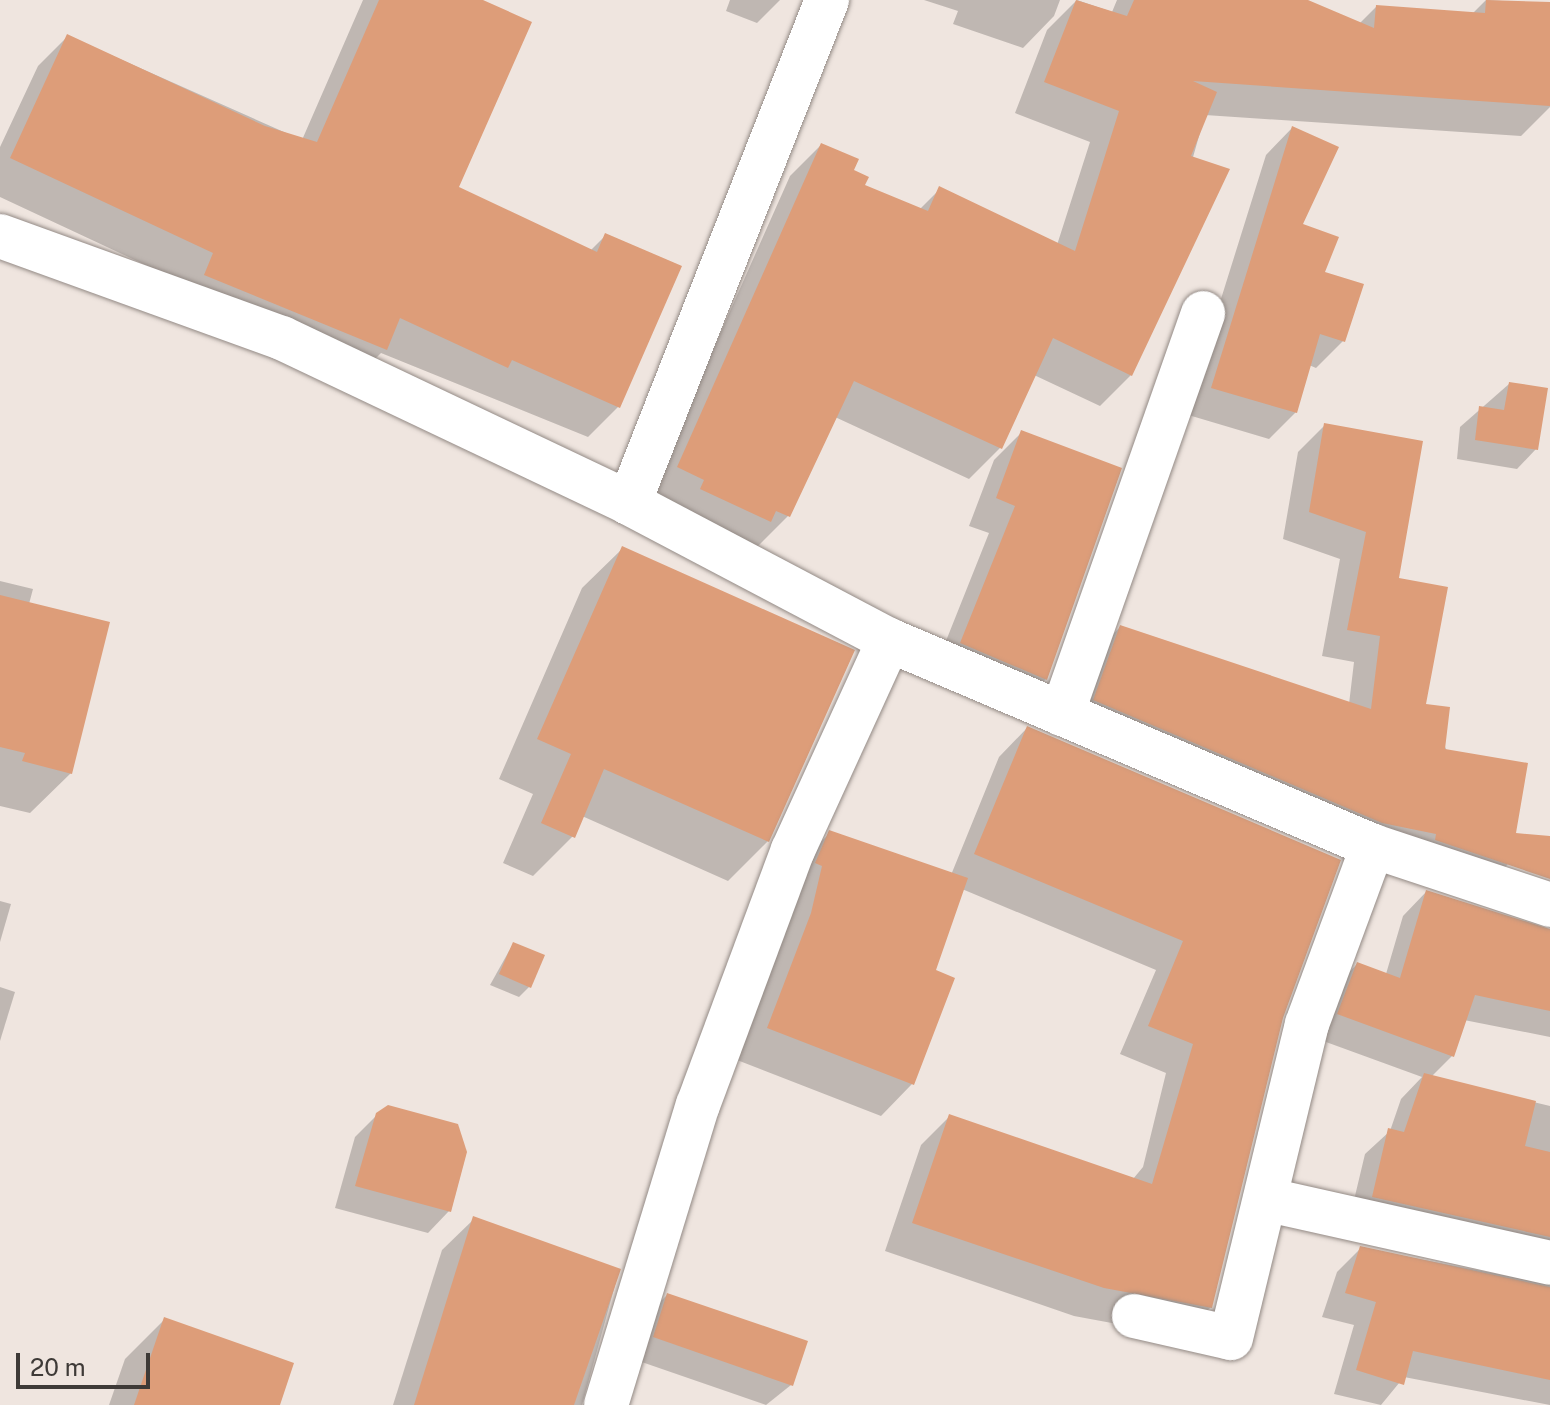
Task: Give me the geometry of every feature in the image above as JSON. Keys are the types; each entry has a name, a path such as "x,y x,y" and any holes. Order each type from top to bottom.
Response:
{"street":[{"path":"629,503 827,0"},
{"path":"0,236 282,338 629,503 889,640 1373,846 1550,905"},
{"path":"1062,714 1203,313"},
{"path":"606,1405 715,1060 793,850 889,640"},
{"path":"1134,1316 1231,1338 1269,1200 1307,1024 1373,846"},
{"path":"1269,1200 1550,1263"}],"building":[{"path":"379,0 483,0 532,22 459,187 597,252 605,233 682,266 620,408 512,360 508,368 400,318 387,350 204,275 213,253 10,158 67,34 265,126 317,142"},
{"path":"1076,0 1127,16 1134,0 1308,0 1374,28 1376,5 1485,13 1486,0 1550,2 1550,106 1193,81 1217,92 1191,156 1230,169 1132,376 1053,338 1002,449 854,381 790,517 776,511 771,522 700,489 704,480 677,467 821,143 859,159 854,170 869,177 865,185 928,211 939,186 1075,251 1119,111 1044,82"},
{"path":"1292,126 1339,147 1303,224 1339,237 1325,272 1364,284 1345,342 1320,334 1297,413 1211,388"},
{"path":"1509,382 1548,388 1538,450 1475,440 1479,406 1504,410"},
{"path":"1324,423 1423,441 1399,578 1448,587 1426,704 1450,707 1445,749 1528,763 1516,833 1550,836 1550,879 1435,840 1436,834 1382,823 1093,700 1120,625 1371,709 1380,636 1347,630 1366,532 1309,512"},
{"path":"1021,430 1122,468 1047,680 960,643 1015,506 996,498"},
{"path":"622,546 855,650 769,842 604,769 575,838 541,823 571,754 537,739"},
{"path":"0,595 110,622 72,774 22,761 25,753 0,747"},
{"path":"1027,726 1341,860 1283,1018 1212,1308 1104,1288 912,1223 949,1114 1152,1184 1193,1044 1148,1026 1183,941 974,854"},
{"path":"829,830 968,878 936,970 955,978 914,1085 767,1028 811,913 822,866 815,863"},
{"path":"1426,890 1550,929 1550,1011 1475,995 1454,1057 1337,1014 1357,962 1400,978"},
{"path":"513,942 545,955 531,988 499,974"},
{"path":"1424,1073 1536,1101 1525,1146 1550,1152 1550,1237 1372,1197 1388,1128 1404,1132"},
{"path":"388,1105 458,1124 467,1152 451,1212 355,1186 376,1113"},
{"path":"473,1216 621,1269 574,1405 414,1405"},
{"path":"1360,1246 1550,1287 1550,1380 1413,1351 1404,1385 1356,1370 1376,1302 1345,1293"},
{"path":"667,1293 808,1341 793,1386 653,1337"},
{"path":"164,1317 294,1363 280,1405 134,1405"}]}
